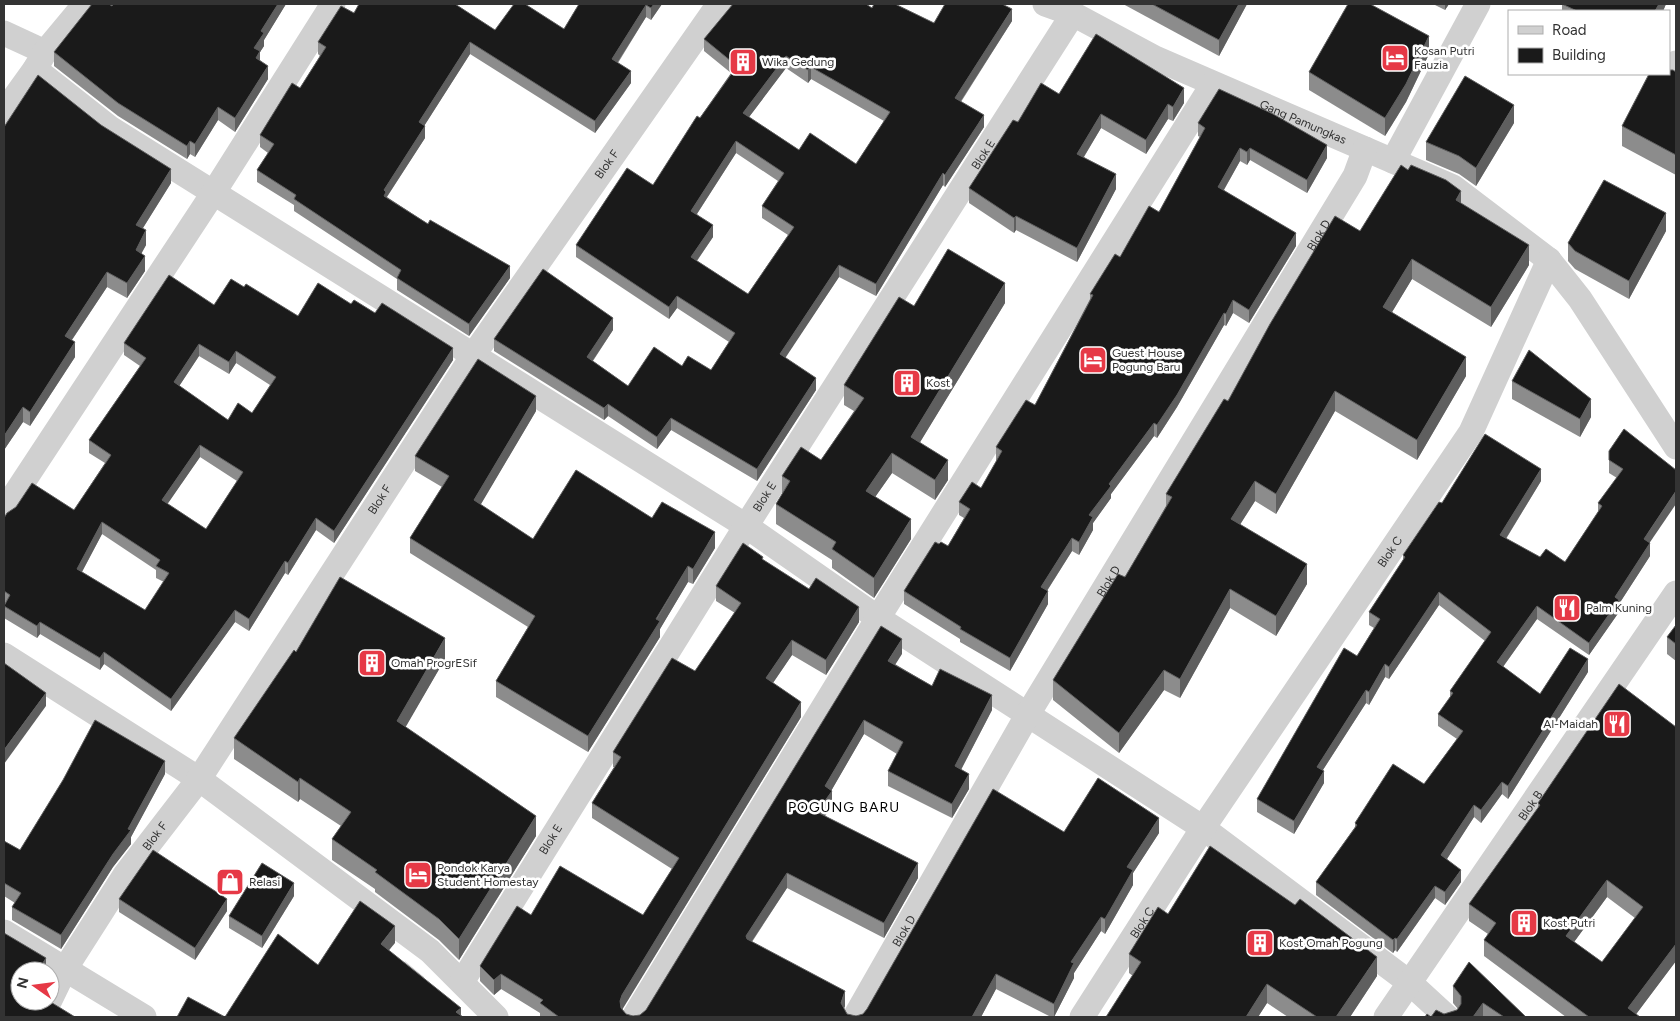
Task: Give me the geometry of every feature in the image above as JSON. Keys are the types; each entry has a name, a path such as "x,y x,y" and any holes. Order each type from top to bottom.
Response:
{"street":[{"path":"4,112 40,61 85,4"},
{"path":"4,510 214,192 333,4"},
{"name":"Blok F","path":"60,980 125,875 199,779 472,356 719,4"},
{"name":"Gang Pamungkas","path":"1045,4 1073,14 1155,58 1453,187 1549,260 1580,299 1676,448"},
{"path":"1393,160 1478,4"},
{"name":"Blok E","path":"462,982 746,526 1073,14"},
{"path":"4,33 40,61 110,128 746,526 878,618 1203,828 1410,982 1447,1017"},
{"path":"634,1017 878,618 1213,84"},
{"name":"Blok D","path":"855,1017 1028,714 1355,176 1365,149"},
{"name":"Blok C","path":"1082,1017 1203,828 1471,432 1549,260"},
{"name":"Blok B","path":"1386,1017 1676,593"},
{"path":"4,655 199,779 430,951 496,1017"},
{"path":"4,932 144,1017"}],"building":[{"path":"92,4 109,4 112,6 113,4 278,4 261,31 264,33 254,48 260,51 256,58 268,66 235,118 218,107 195,144 190,141 187,146 118,103 54,52"},
{"path":"359,4 455,4 495,30 514,4 525,4 564,29 579,4 654,4 651,8 646,5 612,59 631,71 595,121 470,42 419,122 425,126 384,190 386,192 384,196 428,224 430,220 510,266 469,324 397,278 401,270 294,199 296,195 257,170 274,144 260,135 292,83 300,88 326,47 318,42 341,6 354,13"},
{"path":"733,4 866,4 872,8 874,4 895,4 934,23 945,4 1002,4 1012,9 955,98 984,115 945,175 943,173 876,284 839,265 780,354 816,378 757,469 671,418 657,437 608,404 604,408 494,339 543,269 613,318 587,357 628,386 654,347 682,366 688,356 711,370 735,333 677,296 669,307 576,245 627,168 653,185 697,116 700,118 737,66 704,39","holes":["786,56 808,70 811,67 890,112 856,164 810,133 799,150 743,113","736,141 784,173 762,206 794,227 748,294 691,257 713,225 691,211"]},
{"path":"1152,4 1239,4 1219,40"},
{"path":"1348,4 1370,4 1429,36 1406,84 1385,118 1309,72"},
{"path":"1562,4 1659,4 1656,10 1575,10"},
{"path":"1096,34 1184,88 1173,107 1168,104 1146,140 1101,114 1077,154 1116,174 1077,248 1016,216 1014,218 969,188 1013,120 1018,122 1041,83 1059,94"},
{"path":"1670,70 1676,72 1676,155 1622,126 1648,75 1670,75"},
{"path":"38,75 101,125 171,169 136,225 146,230 136,250 145,256 127,283 107,272 65,336 75,342 30,412 23,407 4,436 4,127"},
{"path":"1465,76 1514,105 1476,168 1459,156 1426,142"},
{"path":"1219,89 1273,114 1327,145 1307,180 1250,148 1247,152 1240,148 1218,187 1296,233 1249,310 1233,300 1177,395 1157,425 1154,423 1109,484 1111,486 1089,515 1093,517 1079,542 1072,538 1041,587 1048,591 1010,658 960,629 961,627 904,591 935,542 939,544 941,542 948,546 970,509 959,502 972,482 981,488 1002,451 996,447 1026,400 1035,405 1093,295 1090,294 1115,254 1120,257 1149,206 1159,212 1205,128 1198,123"},
{"path":"1401,165 1408,170 1411,165 1446,180 1461,191 1456,200 1529,245 1491,307 1412,259 1383,307 1466,357 1417,440 1335,391 1276,494 1255,481 1231,519 1307,564 1276,616 1230,589 1180,679 1164,670 1119,733 1053,680 1118,574 1125,577 1172,497 1166,494 1224,399 1228,401 1270,324 1335,216 1360,231"},
{"path":"1604,180 1666,213 1629,281 1575,251 1568,243"},
{"path":"948,249 1005,283 911,437 948,460 935,480 892,453 866,491 911,519 874,578 832,549 836,542 776,504 790,481 782,476 801,447 821,460 864,398 844,385 899,297 914,306"},
{"path":"169,275 214,305 231,279 244,287 246,284 298,316 318,283 351,304 354,300 375,313 382,303 453,348 334,531 316,518 288,563 285,561 249,619 235,610 171,699 104,652 100,658 40,622 37,626 4,606 10,595 4,591 4,518 7,513 16,507 32,483 74,510 111,455 89,440 146,358 124,343","holes":["199,344 229,362 236,351 276,377 252,413 238,403 228,420 174,382","200,445 243,472 206,529 162,500","102,522 160,560 156,566 169,573 145,610 77,569"]},
{"path":"1529,350 1591,399 1580,419 1512,381"},
{"path":"478,359 536,396 474,500 533,539 576,470 652,518 662,502 715,532 693,569 688,566 656,619 660,621 588,736 496,681 535,616 410,538 449,476 415,456"},
{"path":"1624,429 1676,470 1676,491 1644,539 1650,543 1615,597 1619,600 1589,643 1537,606 1497,662 1540,694 1570,648 1588,659 1508,786 1502,782 1481,810 1474,805 1441,855 1461,870 1445,892 1435,886 1397,939 1393,940 1316,882 1357,825 1355,823 1393,764 1424,784 1463,731 1438,714 1453,693 1450,691 1491,632 1439,592 1389,667 1385,664 1369,692 1366,690 1317,767 1324,771 1294,821 1257,799 1344,648 1357,656 1380,619 1369,612 1405,557 1403,555 1439,502 1442,503 1485,434 1541,469 1500,535 1540,557 1546,549 1565,562 1602,506 1598,503 1623,469 1609,460 1609,451"},
{"path":"743,543 763,557 762,559 809,589 816,578 859,607 826,660 792,640 766,678 801,702 622,995 620,1001 621,1008 626,1014 633,1016 640,1015 646,1010 881,626 902,639 888,661 932,686 940,669 992,695 955,766 969,774 952,804 888,771 903,742 864,720 825,786 832,791 817,812 918,863 884,923 787,873 746,936 747,939 845,991 841,1003 847,1014 856,1016 863,1014 993,789 1064,832 1098,778 1159,818 1127,867 1133,870 1105,919 1101,917 1071,962 1074,963 1054,1004 996,974 972,1017 559,1017 540,1003 543,1000 501,974 494,980 480,966 517,906 531,915 560,866 643,915 679,858 592,803 621,757 613,752 672,658 695,671 741,603 716,586"},
{"path":"340,577 445,638 397,721 536,816 459,939 439,919 375,872 377,870 332,839 351,812 300,778 298,782 234,738 294,650 296,652"},
{"path":"1676,625 1676,644 1667,637"},
{"path":"4,663 46,693 4,750"},
{"path":"1619,684 1676,727 1676,944 1628,1008 1640,1017 1589,1017 1484,940 1496,923 1469,904 1540,805 1538,803","holes":["1607,880 1643,907 1602,962 1566,936"]},
{"path":"95,720 165,761 128,829 131,830 113,854 61,935 12,907 21,893 4,883 4,841 20,850 63,780"},
{"path":"1210,846 1295,905 1300,899 1377,957 1336,1017 1317,1017 1267,984 1246,1017 1106,1017 1141,962 1129,954 1158,907 1168,914"},
{"path":"153,850 227,899 195,948 119,899"},
{"path":"262,863 294,883 262,936 229,916"},
{"path":"360,901 395,926 381,944 461,1008 456,1012 463,1017 225,1017 278,934 318,965"},
{"path":"4,933 46,958 44,961 10,961 10,1011 60,1011 60,1008 75,1017 4,1017"},
{"path":"1469,962 1526,1017 1504,1017 1483,1003 1473,1017 1431,1017 1436,1010 1444,1014 1457,1010 1461,1004 1461,996 1453,986"},
{"path":"188,997 225,1017 177,1017"}],"tunnel":[{"path":"375,1017 430,951"}],"place":[{"name":"Kosan Putri Fauzia","path":"1395,58"},
{"name":"Wika Gedung","path":"743,62"},
{"name":"Guest House Pogung Baru","path":"1093,360"},
{"name":"Kost","path":"907,383"},
{"name":"Palm Kuning","path":"1567,608"},
{"name":"Omah ProgrESif","path":"372,663"},
{"name":"Al-Maidah","path":"1617,724"},
{"name":"Pondok Karya Student Homestay","path":"418,875"},
{"name":"Relasi","path":"230,882"},
{"name":"Kost Putri","path":"1524,923"},
{"name":"Kost Omah Pogung","path":"1260,943"}],"district":[{"name":"POGUNG BARU","path":"844,807"}]}
